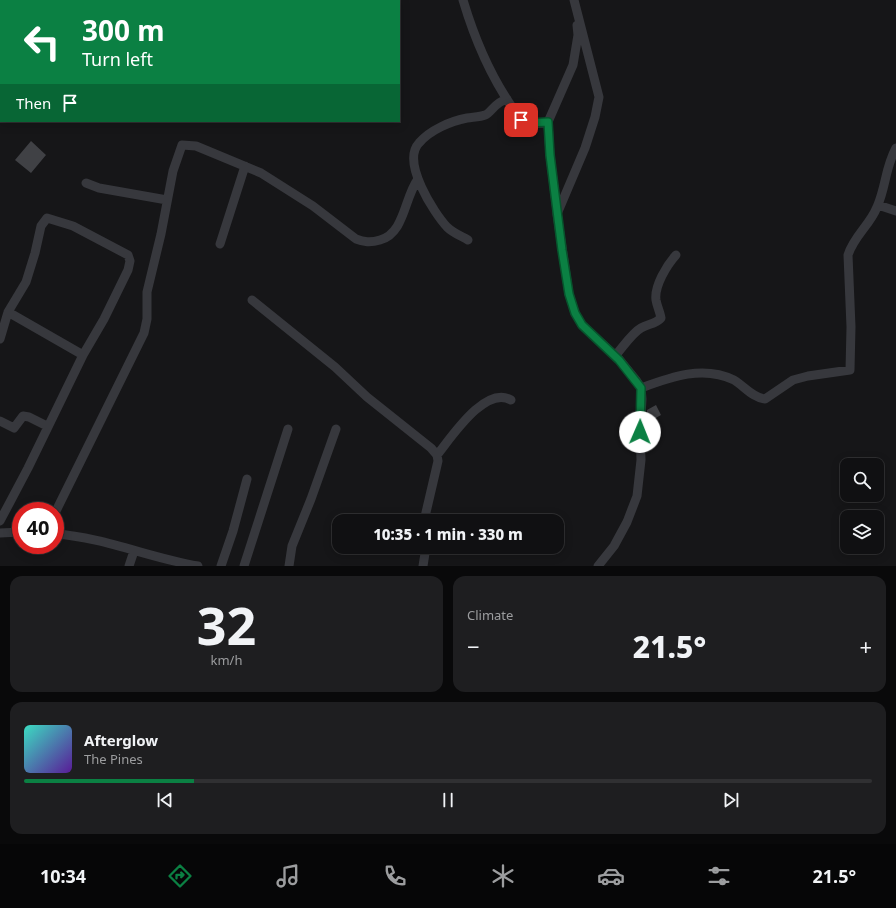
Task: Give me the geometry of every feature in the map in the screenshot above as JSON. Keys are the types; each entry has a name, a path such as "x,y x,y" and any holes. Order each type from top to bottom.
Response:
{"street":[{"path":"463,0 468,16 496,82 521,120 528,123 548,122"},
{"path":"575,4 578,35 573,65 548,122 550,155 557,214 569,294 575,313 582,325 615,356 641,388 641,460 637,496 627,522 614,546 598,566"},
{"path":"557,214 585,148 595,117 599,97 575,4"},
{"path":"468,240 447,227 422,190 414,161 414,152 418,144 446,125 467,118 488,114 498,102 507,99"},
{"path":"60,502 144,333 147,319 147,292 161,234 173,171 182,145 196,146 261,173 306,201 356,239 364,242 372,242 385,238 393,233 412,187 418,179"},
{"path":"641,388 671,377 699,372 712,373 732,380 756,396 765,399 793,380 808,376 850,370 851,327 848,255 852,244 874,215 878,205 888,162 896,148"},
{"path":"220,244 245,166"},
{"path":"86,183 99,188 167,200"},
{"path":"878,205 896,211"},
{"path":"0,339 8,312 26,282 35,253 40,226 46,218 73,226 128,255 130,261 128,270 104,319 82,355 28,468 0,521"},
{"path":"615,356 634,333 641,328 658,322 661,318 656,300 656,289 669,262 676,255"},
{"path":"252,300 335,367 367,397 431,448 437,455 438,461 426,514"},
{"path":"8,312 82,355"},
{"path":"437,455 470,415 483,403 506,397 511,400"},
{"path":"0,421 14,428 23,416 29,417 47,426"},
{"path":"244,566 288,429"},
{"path":"289,566 292,546 312,499 336,429"},
{"path":"221,566 233,531 247,479"},
{"path":"0,533 12,532"},
{"path":"64,536 198,566"},
{"path":"129,566 134,551"},
{"path":"423,566 425,554"}],"building":[{"path":"31,141 46,155 31,173 15,160"},
{"path":"656,405 661,415 647,423 647,410"}],"route":[{"path":"521,120 528,123 541,124 548,122 550,155 569,294 575,313 582,325 619,360 641,388 642,399 640,410 640,432"}]}
